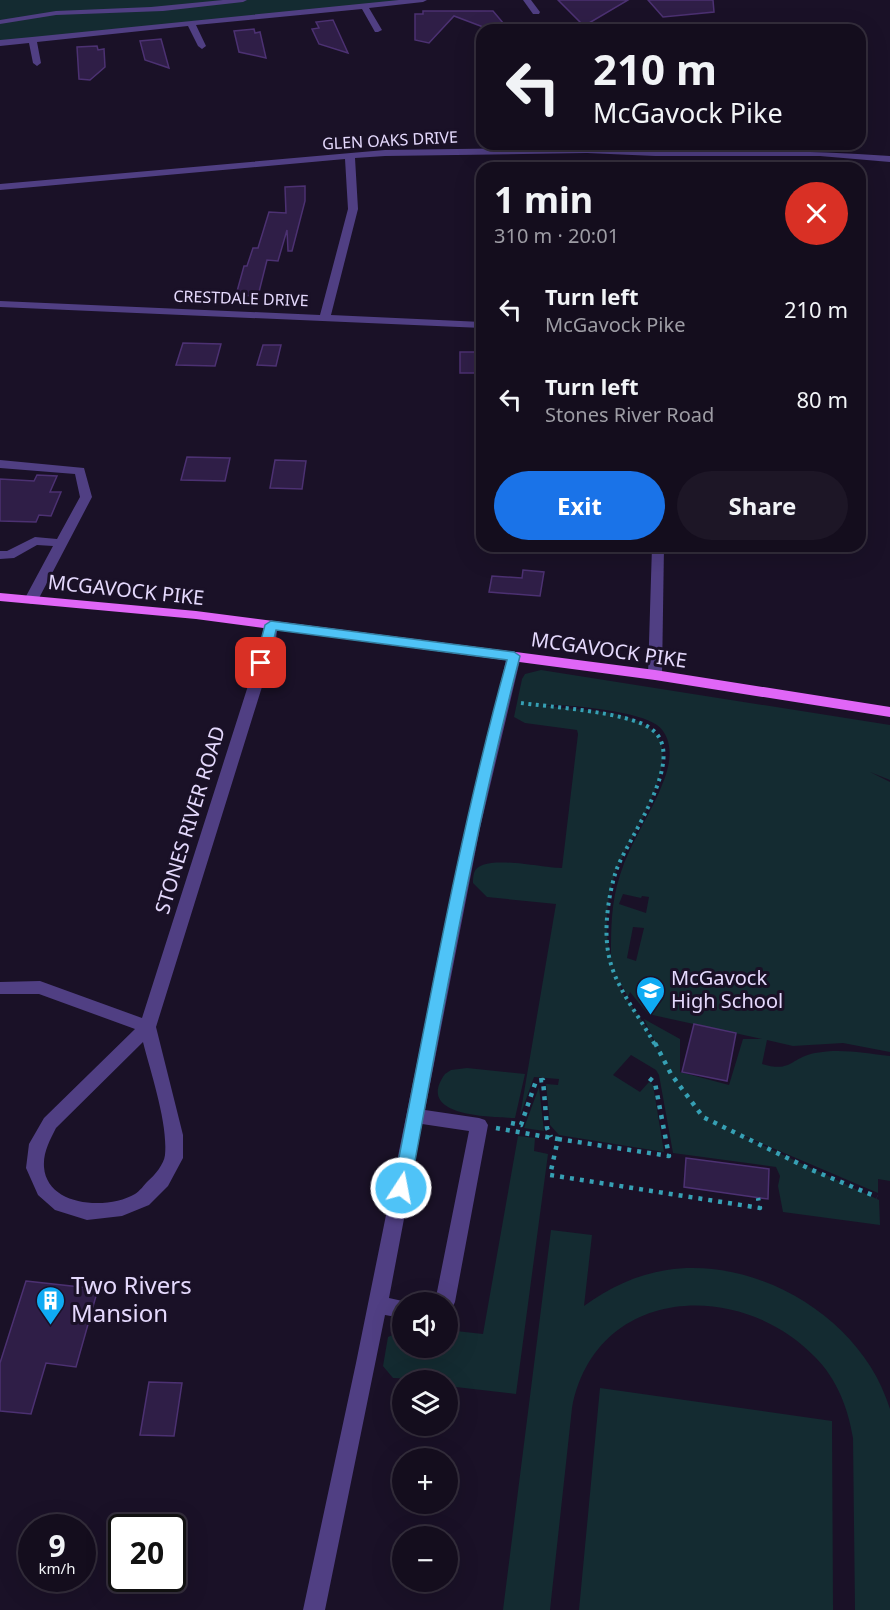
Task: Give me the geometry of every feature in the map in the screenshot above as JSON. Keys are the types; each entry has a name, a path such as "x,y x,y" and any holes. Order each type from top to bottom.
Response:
{"main road":[{"name":"MCGAVOCK PIKE","path":"0,597 271,625 514,656 655,675 890,712"}],"street":[{"path":"0,22 22,16 58,12 150,9 243,0"},
{"path":"0,43 423,0"},
{"path":"527,0 536,12"},
{"path":"364,6 378,30"},
{"path":"191,22 202,46"},
{"path":"32,39 38,63"},
{"name":"GLEN OAKS DRIVE","path":"0,187 385,153 587,150 656,157 820,153 890,159"},
{"path":"325,318 353,209 350,157"},
{"name":"CRESTDALE DRIVE","path":"0,304 476,326"},
{"path":"0,464 80,471 86,497 31,600"},
{"path":"0,555 9,555 35,541 61,543"},
{"path":"655,675 658,552"},
{"name":"STONES RIVER ROAD","path":"148,1027 268,645 271,625"},
{"path":"314,1610 378,1305 458,897 514,656"},
{"path":"0,987 40,987 148,1027"},
{"path":"148,1027 174,1135 174,1158 162,1180 142,1199 115,1210 87,1212 62,1204 44,1189 35,1168 38,1144 50,1123 148,1027"},
{"path":"415,1116 479,1125 448,1292"},
{"path":"378,1305 392,1307"}],"path":[{"path":"502,701 578,709 627,718 651,728 659,737 663,744 664,764 652,796 616,871 608,910 607,943 612,970 622,992 645,1025 671,1074 703,1118 812,1170 877,1197"},
{"path":"479,1125 669,1156 656,1083 648,1077"},
{"path":"510,1123 521,1125 536,1081 543,1080 547,1128 551,1138"},
{"path":"558,1139 550,1175 760,1208 758,1198"}],"green space":[{"path":"0,0 423,0 0,42"},
{"path":"541,670 890,725 890,780 870,772 890,782 890,1052 843,1043 793,1046 767,1040 762,1064 785,1066 807,1055 834,1051 890,1056 890,1181 878,1179 878,1193 728,1129 879,1200 880,1225 783,1212 778,1186 780,1176 776,1167 673,1153 659,1075 656,1070 631,1055 613,1075 640,1092 649,1082 653,1085 664,1152 559,1135 550,1125 546,1084 558,1085 559,1079 534,1077 520,1116 556,904 487,897 473,883 473,876 479,867 500,862 562,868 578,734 577,730 525,723 514,717 525,674","holes":["545,705 586,707 620,712 648,720 662,730 669,743 668,766 664,780 629,851 617,885 612,916 611,956 607,936 610,891 616,871 652,798 663,758 660,742 651,729 627,717 600,711","623,894 641,898 642,896 649,897 646,913 619,904","633,927 644,928 636,961 627,958","619,982 628,997 630,992 648,1014 762,1039 743,1039 729,1085 680,1072 680,1039 644,1019 662,1057 645,1025 622,992"]},
{"path":"467,1068 525,1074 515,1118 459,1112 447,1107 439,1099 438,1088 445,1074 451,1070"},
{"path":"539,1087 544,1131 524,1128"},
{"path":"518,1136 535,1138 534,1151 548,1154 516,1394 458,1387 458,1370 392,1370 392,1377 383,1366 388,1337 392,1335 392,1358 458,1358 458,1331 483,1334"},
{"path":"551,1230 592,1235 584,1306 623,1283 655,1272 702,1268 737,1273 771,1284 803,1300 832,1322 857,1347 876,1377 890,1409 890,1610 855,1610 853,1438 845,1405 830,1375 815,1357 784,1332 748,1314 711,1306 674,1307 639,1317 609,1337 586,1368 572,1408 550,1610 503,1610"},
{"path":"600,1388 832,1421 833,1610 579,1610"}],"building":[{"path":"558,0 628,0 587,24 582,24"},
{"path":"648,0 713,0 714,12 663,17"},
{"path":"423,11 493,11 504,24 476,24 454,16 429,43 415,40 415,14 423,14"},
{"path":"333,20 348,53 319,44 312,29 319,28 316,22"},
{"path":"254,29 255,33 260,32 266,58 239,52 234,31"},
{"path":"161,39 169,68 145,60 140,41"},
{"path":"97,46 98,50 104,49 105,67 90,80 79,79 77,47"},
{"path":"305,186 305,201 292,251 288,251 287,230 278,261 267,260 258,296 236,295 244,266 247,266 253,248 258,248 269,212 286,213 285,187"},
{"path":"183,343 221,344 215,366 176,365"},
{"path":"263,345 281,345 276,366 257,365"},
{"path":"460,352 476,352 476,373 460,373"},
{"path":"187,457 230,458 225,481 181,480"},
{"path":"275,460 306,461 302,489 270,488"},
{"path":"37,475 57,476 50,492 61,492 51,516 39,515 36,522 0,521 0,479 34,481"},
{"path":"523,570 544,572 540,596 489,592 492,576 522,578"},
{"path":"694,1024 736,1033 727,1081 682,1072"},
{"path":"686,1158 769,1169 768,1199 684,1187"},
{"name":"Two Rivers Mansion","path":"26,1281 98,1289 76,1367 46,1363 31,1414 0,1411 0,1363"},
{"path":"149,1382 182,1383 174,1436 140,1435"}],"place":[{"name":"McGavock High School","path":"650,1016"},
{"name":"Two Rivers Mansion","path":"50,1326"}],"route":[{"path":"261,663 268,645 271,625 514,656 493,734 458,897 401,1188"}]}
